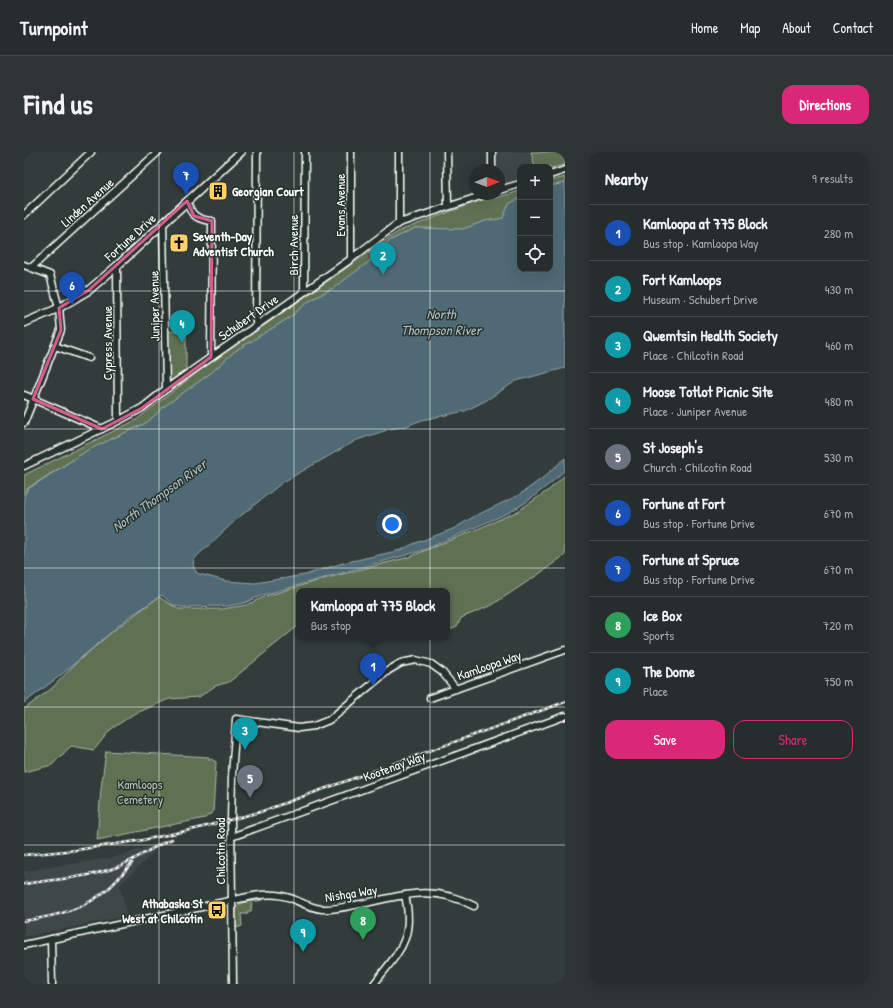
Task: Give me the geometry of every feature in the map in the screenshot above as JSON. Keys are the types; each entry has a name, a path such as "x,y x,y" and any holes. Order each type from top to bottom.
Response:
{"main road":[{"name":"Fortune Drive","path":"24,323 59,308 89,290 241,152"}],"street":[{"path":"24,215 91,152"},
{"name":"Linden Avenue","path":"31,268 158,152"},
{"path":"256,152 256,324"},
{"name":"Birch Avenue","path":"304,291 305,152"},
{"name":"Evans Avenue","path":"351,152 351,259"},
{"path":"399,152 399,223"},
{"path":"447,152 448,206"},
{"path":"492,152 492,164"},
{"path":"553,174 565,170"},
{"path":"505,188 517,185"},
{"name":"Schubert Drive","path":"24,466 102,429 142,408 256,324 351,259 399,223 469,200"},
{"path":"188,201 194,216 201,220 212,221 211,357"},
{"name":"Juniper Avenue","path":"164,223 166,389"},
{"path":"24,266 50,275 59,308 61,330 24,423"},
{"name":"Cypress Avenue","path":"117,266 118,421"},
{"path":"55,346 89,358"},
{"path":"24,395 102,429"},
{"name":"Kamloopa Way","path":"236,719 299,728 314,726 329,720 389,670 401,663 416,660 431,664 442,672 456,689 565,650"},
{"path":"430,698 456,689"},
{"name":"Kootenay Way","path":"231,837 565,716"},
{"name":"Chilcotin Road","path":"233,984 231,837 232,776 236,719"},
{"name":"Nishga Way","path":"24,945 269,894 285,897 307,906 320,909 329,909 418,892 433,893 458,899 474,906"},
{"path":"374,984 399,951 406,938 409,919 405,895"},
{"path":"51,939 52,984"}],"highlighted area":[{"path":"187,201 194,216 212,221 211,357 142,408 102,429 33,399 61,330 59,308 89,290"}],"shaded area":[{"path":"494,152 565,152 565,166 553,169 553,164 517,164 517,181 505,184 505,164 495,164"},
{"path":"150,846 156,850 120,885 127,916 24,937 24,871 116,857"}],"green space":[{"path":"531,152 565,152 565,165 553,167 553,164 534,164"},
{"path":"565,177 565,183 553,185 553,180"},
{"path":"517,192 517,200 509,204 503,218 485,221 463,229 415,228 389,241 370,261 335,287 309,301 289,318 235,351 211,373 166,405 146,423 88,450 28,488 24,495 24,475 136,420 199,371 399,231 481,200 505,200 505,195"},
{"path":"168,331 186,332 186,370 169,382"},
{"path":"565,475 565,555 492,605 461,618 457,627 450,630 450,588 296,588 296,627 229,682 215,686 199,697 169,699 132,715 110,730 94,750 71,746 52,765 24,772 24,709 51,689 77,662 118,627 159,597 178,609 222,609 246,605 266,596 327,578 409,557 518,511 550,489"},
{"name":"Kamloops Cemetery","path":"106,751 209,757 209,760 211,759 216,762 213,812 205,818 97,840"},
{"path":"263,899 252,902 251,911 248,911 248,914 241,914 242,926 236,928 236,930 233,930 234,914 238,906 242,903"}],"water":[{"name":"North Thompson River","path":"565,183 565,368 516,381 485,401 465,411 422,420 357,440 283,482 238,518 197,556 193,565 196,572 199,574 226,581 255,583 305,575 343,563 401,550 453,529 475,516 519,495 544,477 565,458 565,470 525,503 510,512 424,550 263,595 244,603 228,606 181,607 173,605 162,595 129,617 61,675 24,703 24,495 28,489 88,450 146,423 166,405 211,373 235,351 289,318 309,301 335,287 370,261 389,241 415,228 463,229 485,221 503,218 509,204 517,200 517,272 553,272 553,185"}],"railway":[{"path":"24,855 76,850 143,840 195,829 260,812 565,702"},
{"path":"24,884 83,876 106,871 131,861 158,845 172,839"},
{"path":"24,921 69,911 90,902 109,888 132,863"}],"place":[{"name":"Georgian Court","path":"218,191"},
{"name":"Fortune at Spruce","path":"186,195"},
{"name":"Seventh-Day Adventist Church","path":"179,243"},
{"name":"Fort Kamloops","path":"383,275"},
{"name":"Fortune at Fort","path":"72,305"},
{"name":"Moose Totlot Picnic Site","path":"182,343"},
{"name":"Kamloopa at 775 Block","path":"373,686"},
{"name":"Qwemtsin Health Society","path":"245,750"},
{"name":"St Joseph's","path":"250,798"},
{"name":"Athabaska St West at Chilcotin","path":"217,910"},
{"name":"Ice Box","path":"363,940"},
{"name":"The Dome","path":"303,952"}]}
